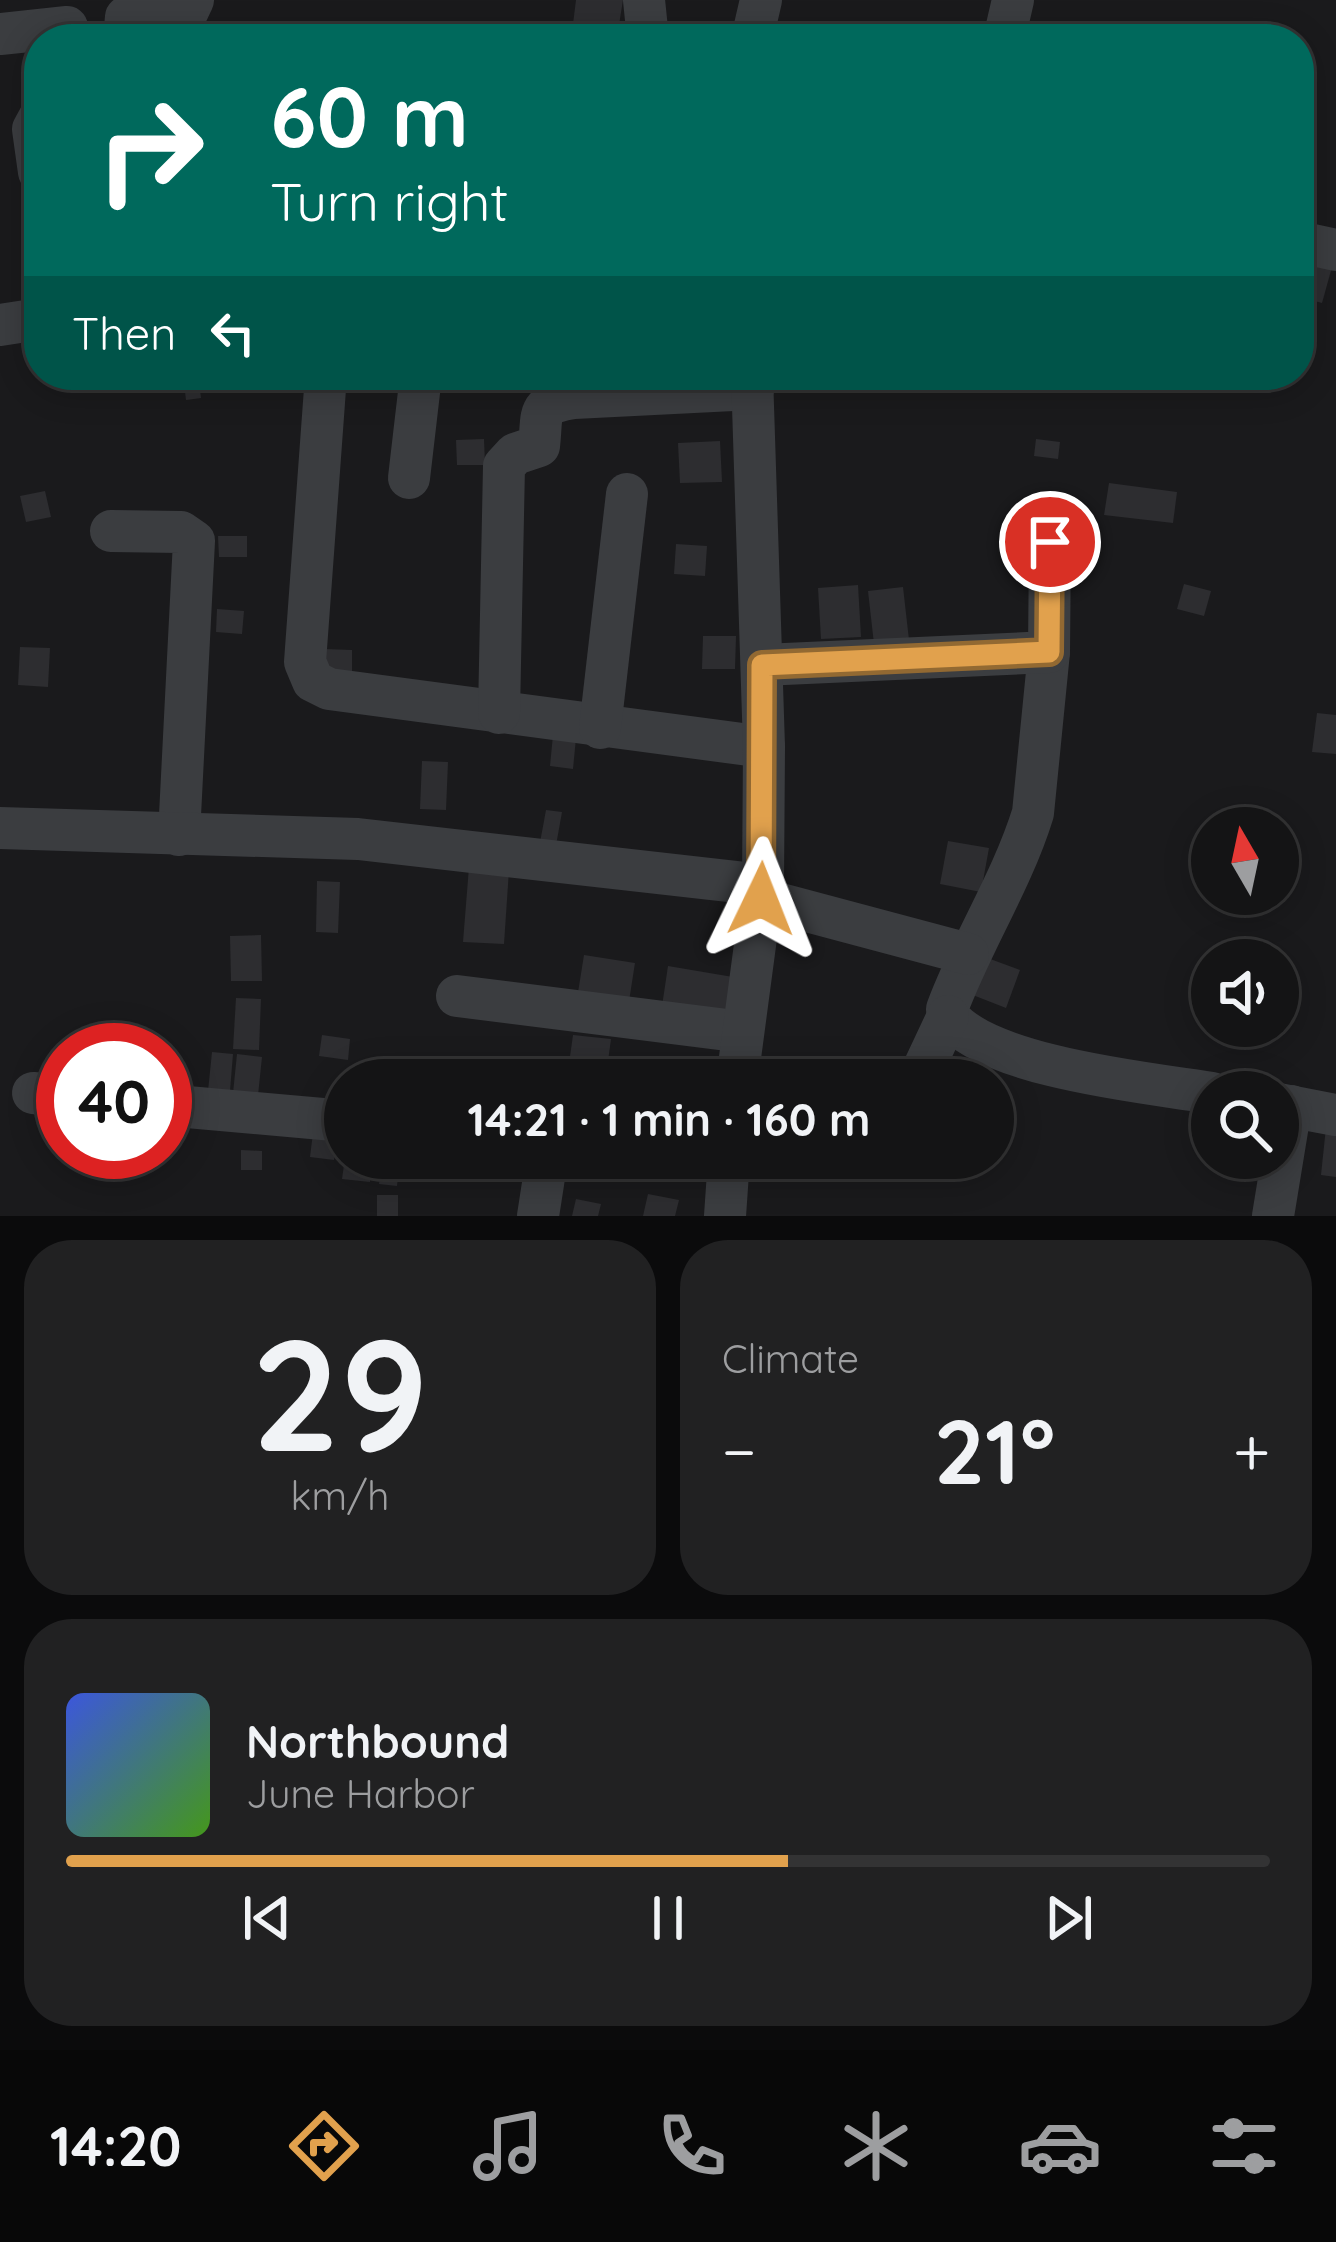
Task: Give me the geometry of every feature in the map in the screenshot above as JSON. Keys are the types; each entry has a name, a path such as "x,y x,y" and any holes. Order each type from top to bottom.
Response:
{"street":[{"path":"125,24 126,16 185,17 194,0"},
{"path":"325,390 307,674 328,689 764,747"},
{"path":"409,478 419,390"},
{"path":"499,713 504,466 515,454 539,446 541,412 546,405 664,390"},
{"path":"739,1059 762,892 764,747 753,390"},
{"path":"601,728 627,494"},
{"path":"111,531 181,532 194,541 179,835"},
{"path":"928,1059 968,954 1026,838 1033,813 1049,652 1050,542"},
{"path":"762,665 1049,652"},
{"path":"0,828 358,839 762,892 968,954"},
{"path":"457,996 743,1032"},
{"path":"948,1016 996,1047 1064,1068 1191,1089"},
{"path":"192,1107 324,1119"},
{"path":"1299,1108 1336,1115"},
{"path":"538,1216 544,1179"},
{"path":"725,1216 728,1179"},
{"path":"1273,1216 1277,1179"}],"building":[{"path":"576,0 623,0 619,24 573,24"},
{"path":"1314,262 1332,267 1322,303 1314,301"},
{"path":"185,390 200,390 201,398 186,400"},
{"path":"484,439 485,465 457,465 456,440"},
{"path":"1036,439 1060,442 1058,459 1034,456"},
{"path":"720,441 722,482 680,483 678,443"},
{"path":"1109,483 1177,492 1173,523 1104,515"},
{"path":"45,491 51,517 26,522 20,496"},
{"path":"218,536 247,536 247,557 219,557"},
{"path":"676,544 707,546 705,576 674,574"},
{"path":"1184,584 1211,591 1204,616 1177,609"},
{"path":"858,585 861,637 821,639 818,588"},
{"path":"903,587 909,640 874,644 868,591"},
{"path":"217,609 244,611 242,634 216,632"},
{"path":"703,636 736,636 735,669 702,669"},
{"path":"20,647 50,648 48,687 18,685"},
{"path":"324,649 352,650 352,677 324,677"},
{"path":"1317,713 1336,715 1336,754 1312,752"},
{"path":"553,735 576,738 573,769 550,766"},
{"path":"422,761 448,762 446,810 420,809"},
{"path":"546,810 562,812 555,851 539,848"},
{"path":"948,841 989,848 981,892 940,884"},
{"path":"469,867 509,870 504,944 463,942"},
{"path":"317,881 340,882 338,933 316,932"},
{"path":"261,935 262,981 231,981 230,936"},
{"path":"974,953 1020,970 1006,1008 960,990"},
{"path":"584,955 635,963 627,1014 576,1005"},
{"path":"668,966 733,977 726,1023 661,1013"},
{"path":"236,998 261,999 259,1050 233,1049"},
{"path":"322,1035 350,1039 348,1059 319,1056"},
{"path":"573,1035 611,1039 608,1059 570,1059"},
{"path":"212,1052 233,1054 229,1103 207,1101"},
{"path":"237,1054 262,1057 257,1105 232,1103"},
{"path":"1326,1127 1336,1128 1336,1177 1321,1175"},
{"path":"313,1133 324,1134 324,1159 310,1157"},
{"path":"241,1150 262,1151 262,1170 241,1170"},
{"path":"380,1179 398,1179 397,1186 379,1184"},
{"path":"648,1194 679,1200 675,1216 643,1216"},
{"path":"377,1195 398,1195 398,1216 377,1216"},
{"path":"576,1199 601,1204 598,1216 572,1216"}],"route":[{"path":"761,899 762,665 1049,652 1050,542"}]}
